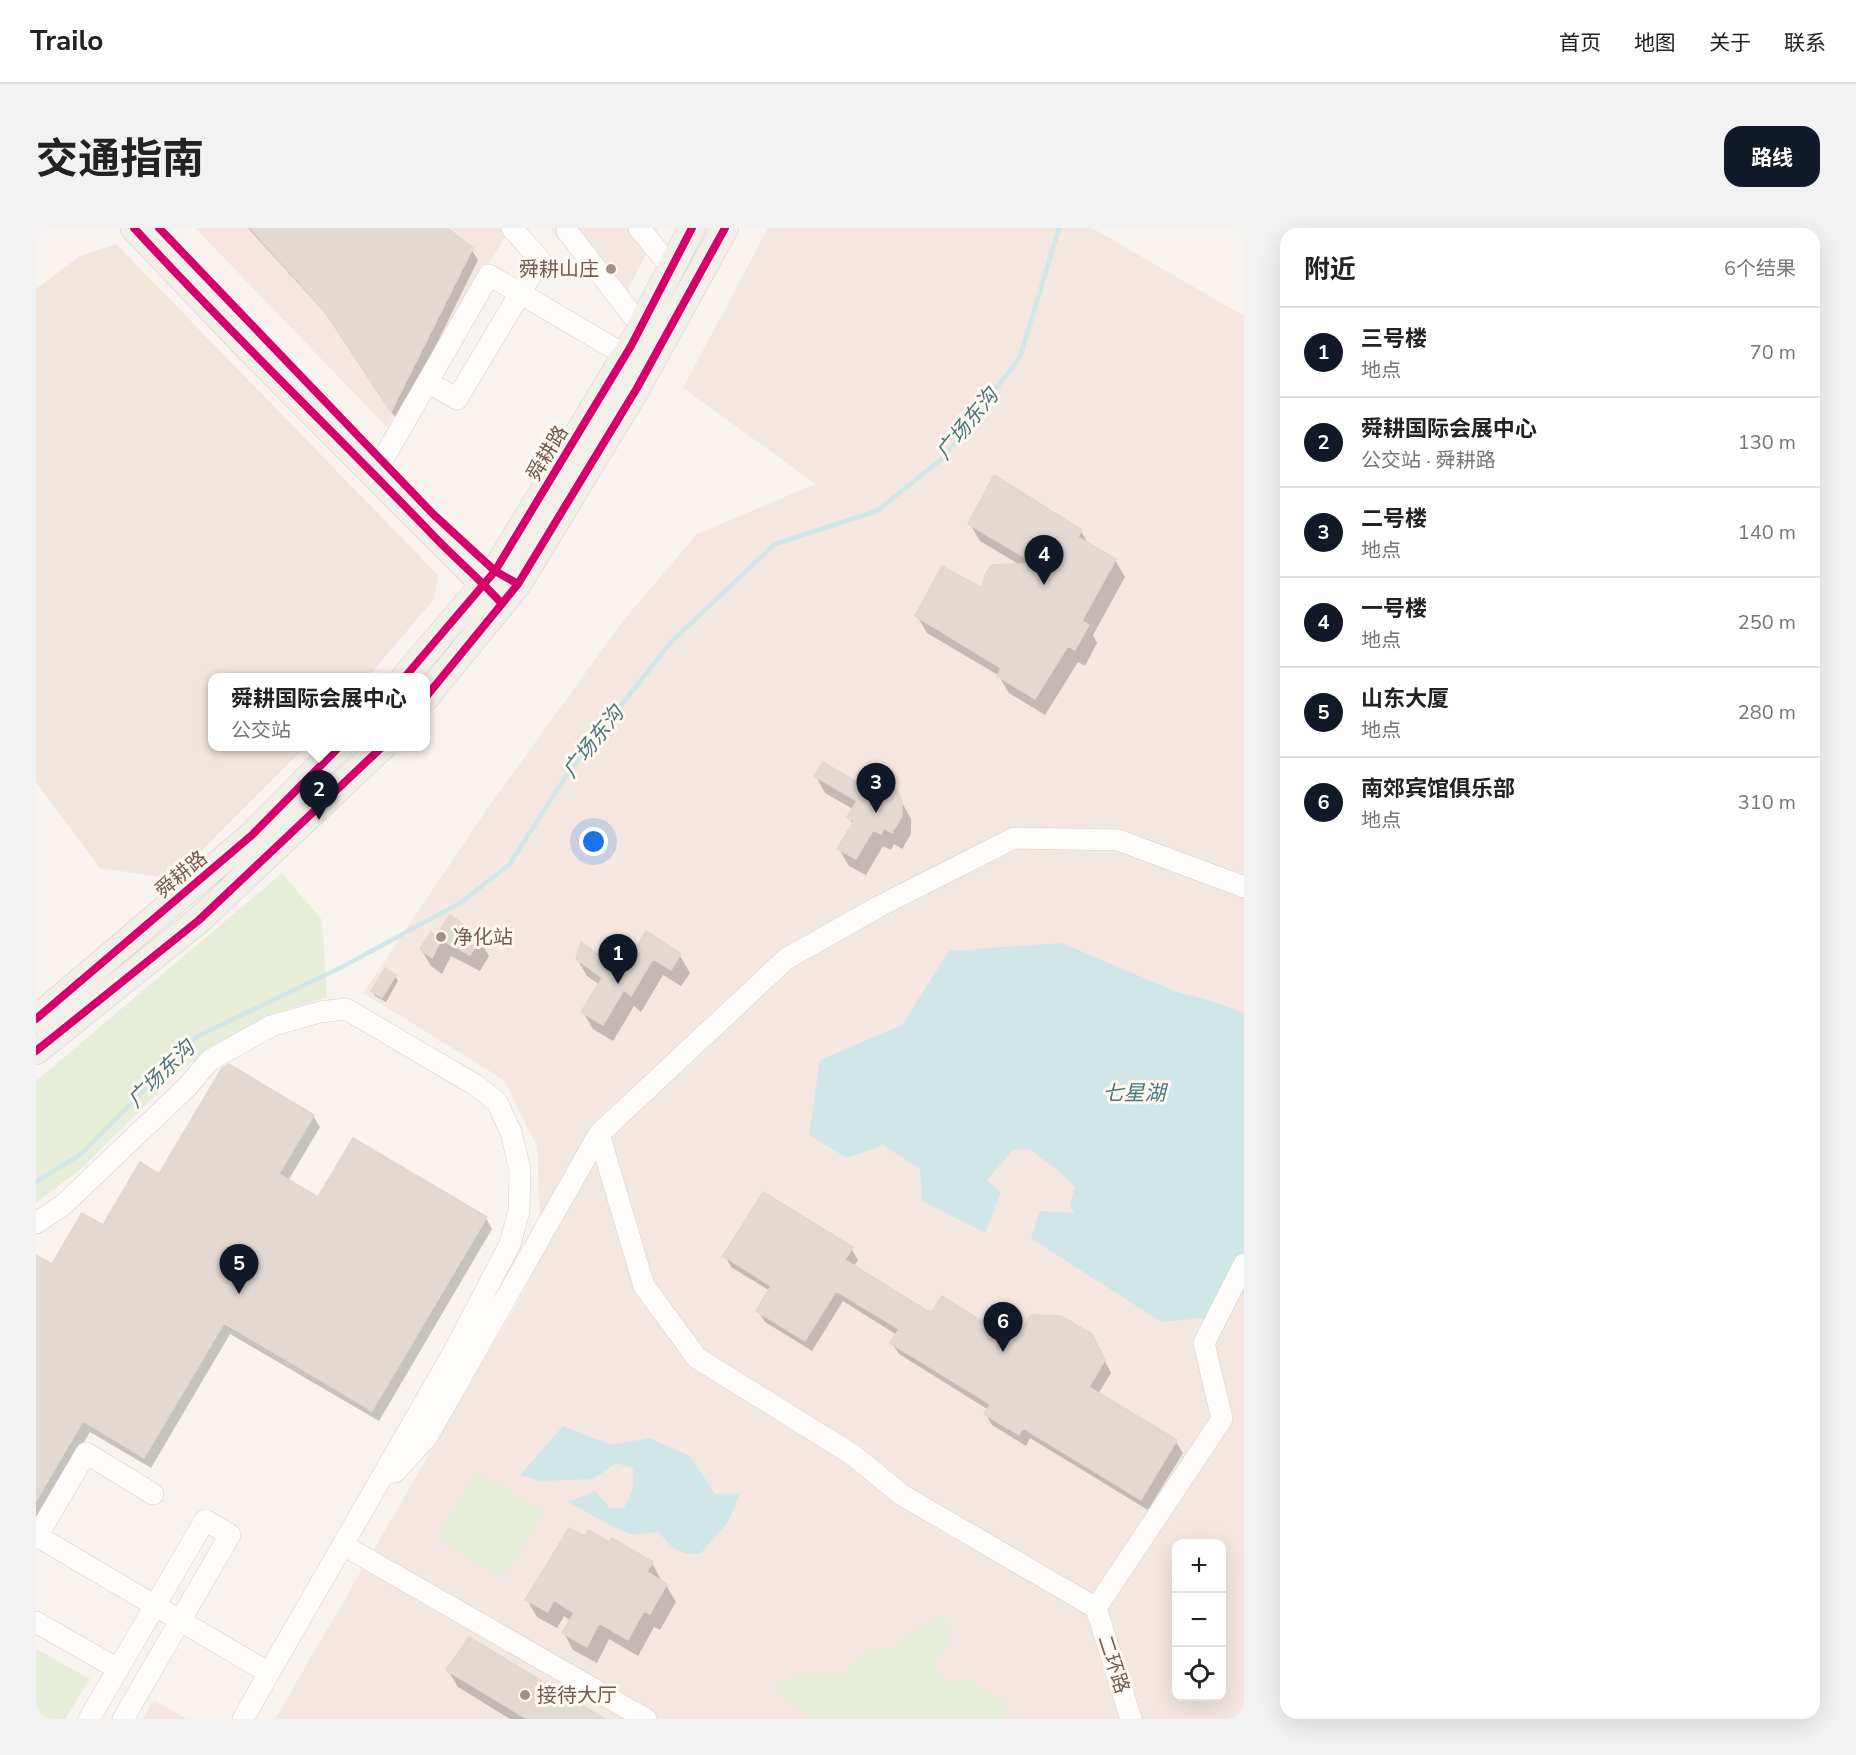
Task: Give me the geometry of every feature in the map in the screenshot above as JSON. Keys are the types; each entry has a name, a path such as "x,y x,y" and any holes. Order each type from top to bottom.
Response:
{"main road":[{"path":"134,228 444,547 510,594"},
{"path":"159,228 433,514 489,577"},
{"name":"舜耕路","path":"408,673 489,577 625,355 692,228"},
{"path":"430,693 510,594 637,388 725,228"},
{"name":"舜耕路","path":"36,1019 252,835 336,751"},
{"path":"36,1051 199,920 379,751"}],"street":[{"path":"428,382 457,399 540,260 512,228"},
{"path":"568,228 567,231 641,326"},
{"path":"639,228 671,267"},
{"path":"382,461 489,275 625,355"},
{"path":"368,1501 427,1437 599,1134 786,959 878,907 1014,838 1118,840 1244,887"},
{"path":"36,1223 63,1205 187,1087 210,1060 270,1026 320,1012 346,1009 477,1086 497,1102 511,1132 520,1170 519,1211 510,1244 452,1355 243,1719"},
{"path":"599,1134 644,1286 697,1358 853,1455 902,1495 1096,1608 1222,1419 1204,1343 1244,1264"},
{"path":"153,1494 86,1453 36,1537 269,1673"},
{"path":"89,1719 205,1520 230,1535 123,1719"},
{"path":"342,1545 646,1719"},
{"name":"二环路","path":"1096,1608 1131,1719"},
{"path":"36,1622 118,1669"}],"shaded area":[{"path":"195,228 511,228 387,427"},
{"name":"舜耕山庄","path":"550,228 659,228 617,311"},
{"path":"768,228 1092,228 1244,316 1244,1719 275,1719 526,1288 541,1241 537,1147 504,1080 363,993 490,805 623,621 697,534 816,484 683,388"},
{"path":"116,244 438,575 434,599 371,673 208,673 208,751 301,751 173,879 100,868 36,782 36,289 80,256"},
{"path":"154,1700 187,1719 143,1719"}],"green space":[{"path":"282,873 322,920 327,997 269,1015 220,1043 181,1070 81,1169 36,1203 36,1081"},
{"path":"477,1471 544,1512 503,1579 436,1538"},
{"path":"942,1615 951,1638 937,1660 937,1674 955,1684 968,1677 985,1690 1004,1700 1007,1711 1002,1719 814,1719 775,1690 791,1679 807,1674 845,1673 856,1658 872,1649 890,1649 905,1636"},
{"path":"36,1649 90,1679 65,1719 36,1719"}],"water":[{"name":"七星湖","path":"1062,943 1177,992 1244,1013 1244,1296 1234,1280 1204,1318 1161,1322 1031,1238 1040,1211 1074,1213 1070,1206 1075,1187 1061,1173 1029,1149 1013,1150 987,1180 1001,1192 985,1233 922,1201 920,1169 883,1145 847,1158 809,1135 820,1060 902,1025 949,951"},
{"path":"563,1426 612,1445 649,1438 690,1456 715,1494 740,1493 728,1522 700,1554 681,1552 658,1532 633,1535 617,1529 568,1502 595,1491 610,1508 624,1508 633,1489 633,1468 616,1463 593,1479 541,1481 520,1475"}],"building":[{"path":"250,228 447,228 473,248 391,412 325,312"},
{"path":"994,475 1082,530 1078,537 1116,559 1082,621 1089,625 1075,650 1068,646 1035,699 997,676 1001,668 915,616 942,566 982,588 986,572 992,565 1034,563 968,524"},
{"path":"823,762 856,782 860,775 887,790 895,786 902,801 902,816 892,833 884,828 881,834 873,830 856,859 837,849 854,821 847,817 857,801 814,776"},
{"name":"净化站","path":"450,915 463,924 461,927 481,938 470,955 441,940 432,958 420,949 431,932 436,936"},
{"path":"646,931 681,954 671,970 653,959 631,996 624,990 603,1025 581,1012 602,978 576,959 581,942 600,956 608,943 630,958"},
{"path":"385,968 396,975 382,998 371,991"},
{"path":"229,1064 314,1115 279,1174 318,1197 353,1138 487,1217 372,1411 224,1323 144,1458 83,1421 36,1501 36,1255 52,1264 82,1213 103,1225 140,1162 159,1174 222,1068"},
{"path":"763,1192 853,1247 845,1260 931,1313 942,1296 1014,1341 1031,1315 1061,1316 1092,1334 1105,1360 1089,1387 1177,1440 1141,1500 1023,1428 1019,1435 984,1414 990,1404 890,1343 899,1329 836,1291 805,1341 756,1311 771,1286 723,1256"},
{"path":"569,1528 585,1536 588,1530 609,1542 612,1538 653,1562 647,1572 667,1584 650,1614 644,1611 628,1640 599,1623 587,1647 562,1633 574,1613 554,1600 548,1612 525,1600"},
{"name":"接待大厅","path":"469,1637 605,1719 527,1719 446,1670"}],"waterway":[{"name":"广场东沟","path":"36,1182 81,1154 198,1036 342,967 460,903 509,865 568,773 671,642 775,544 877,511 943,458 1020,357 1059,228"}],"cycle path":[{"path":"134,228 243,343 502,604"},
{"path":"159,228 433,514 495,571 518,584"},
{"path":"408,673 495,571 631,346 692,228"},
{"path":"430,692 518,584 637,388 725,228"},
{"path":"36,1019 252,835 335,751"},
{"path":"36,1051 199,920 378,751"}],"place":[{"name":"舜耕山庄","path":"611,269"},
{"name":"一号楼","path":"1044,585"},
{"name":"二号楼","path":"876,813"},
{"name":"舜耕国际会展中心","path":"319,820"},
{"name":"净化站","path":"441,937"},
{"name":"三号楼","path":"618,984"},
{"name":"山东大厦","path":"239,1294"},
{"name":"南郊宾馆俱乐部","path":"1003,1352"},
{"name":"接待大厅","path":"525,1695"}]}
